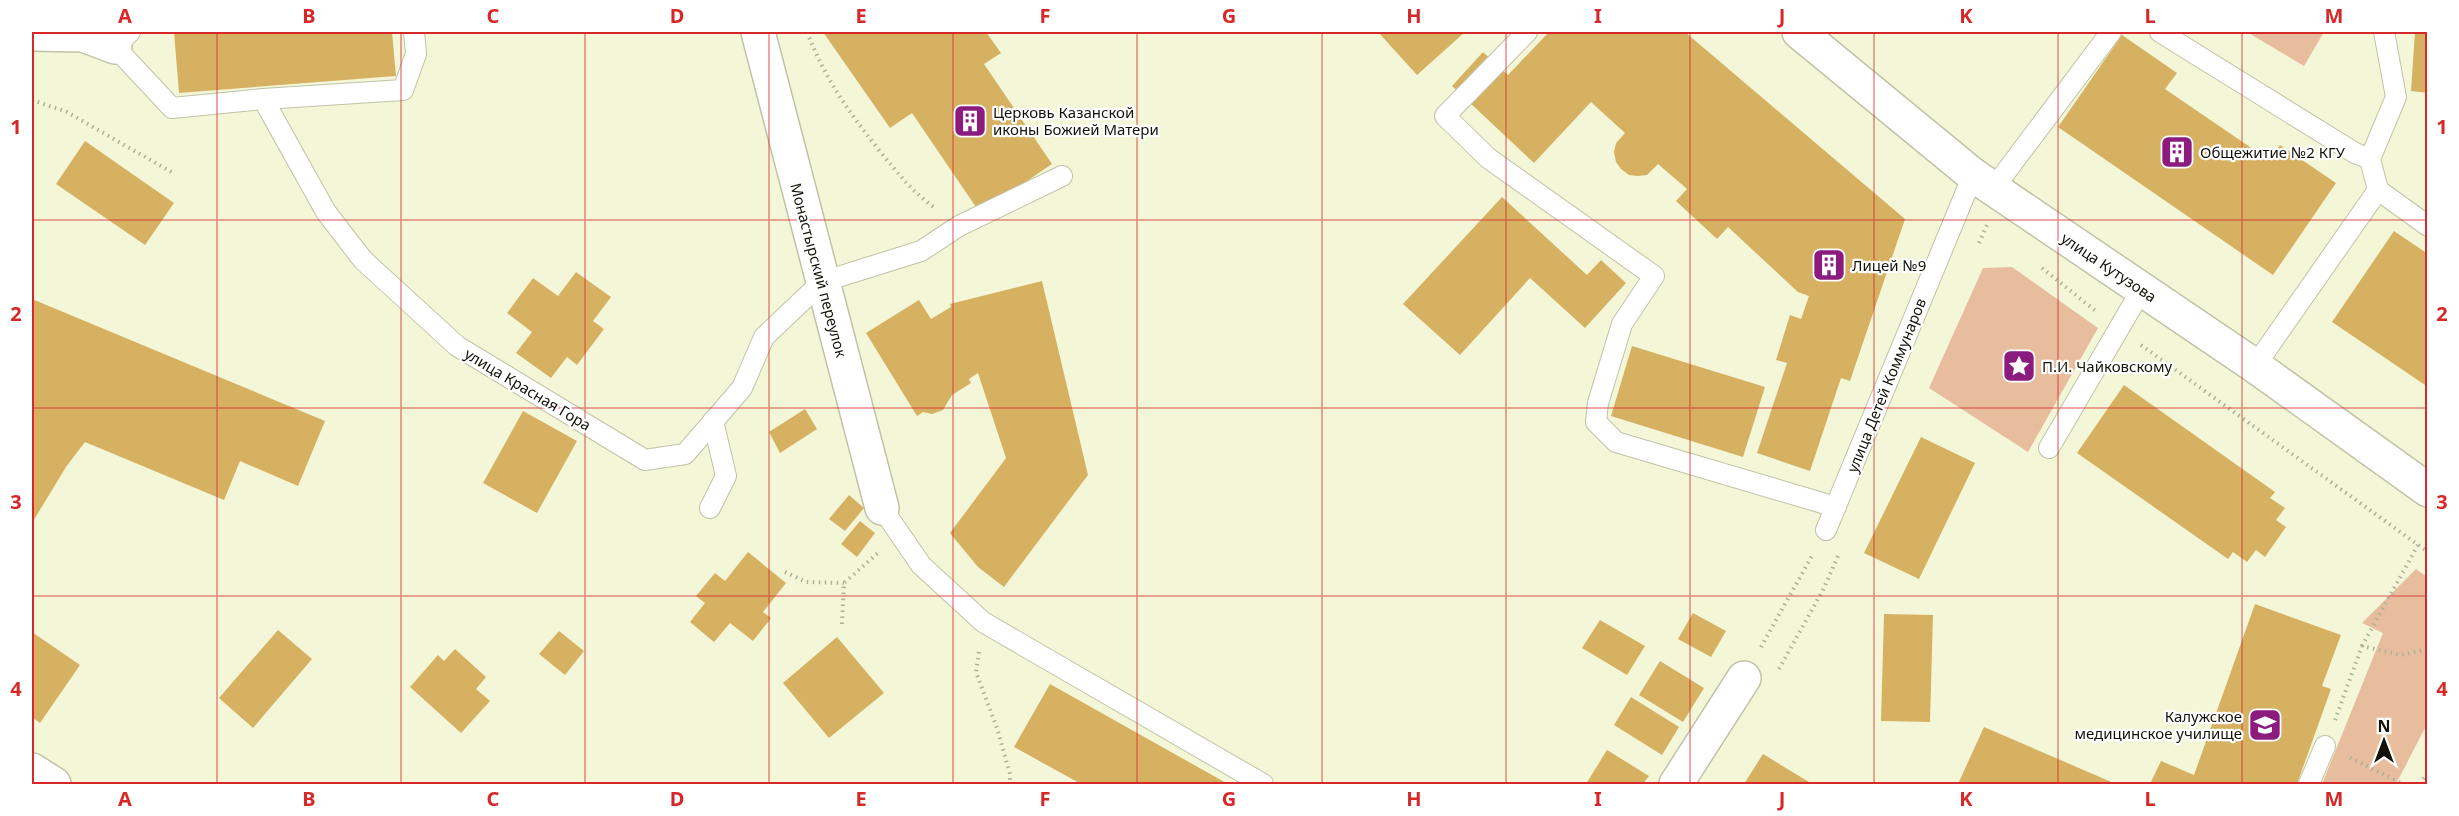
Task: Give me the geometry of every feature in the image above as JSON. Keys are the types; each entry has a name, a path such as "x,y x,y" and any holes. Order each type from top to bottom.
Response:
{"main road":[{"name":"Монастырский переулок","path":"758,32 882,508"},
{"name":"улица Кутузова","path":"1799,32 1983,182 2255,366 2427,490"},
{"path":"32,34 123,39"},
{"path":"1676,784 1743,678"},
{"path":"32,770 54,784"}],"lane":[{"path":"123,39 172,108 263,99 403,90 416,54 414,32"},
{"path":"1527,32 1445,116 1488,158 1654,276 1622,324 1598,403 1596,422 1617,442 1836,507"},
{"name":"улица Детей Коммунаров","path":"1826,530 1983,182 2111,32"},
{"path":"2160,32 2355,153 2370,159"},
{"path":"2384,32 2396,97 2370,159 2378,190 2427,226"},
{"name":"улица Красная Гора","path":"263,99 326,212 363,260 457,346 645,460 685,454 742,388 764,336 822,282"},
{"path":"822,282 921,251 959,226 1062,176"},
{"path":"2255,366 2378,190"},
{"path":"2049,448 2142,290"},
{"path":"710,508 726,476 713,422"},
{"path":"882,508 921,565 983,622 1263,784"},
{"path":"2309,784 2325,746"}],"path":[{"path":"807,32 819,62 842,104 913,192 959,226"},
{"path":"32,100 67,112 173,173"},
{"path":"1988,224 1996,231"},
{"path":"2041,267 2118,328 2427,552"},
{"path":"1743,678 1826,530"},
{"path":"785,573 806,582 844,583 901,536"},
{"path":"2403,784 2325,746 2361,646 2418,545"},
{"path":"842,624 844,583"},
{"path":"983,622 976,672 997,728 1010,774 1010,784"},
{"path":"2361,646 2401,655 2427,650"},
{"path":"2420,784 2427,771"}],"shaded area":[{"path":"2247,32 2324,32 2304,66"},
{"path":"2012,267 2098,328 2028,452 1929,388 1983,268"},
{"path":"2416,569 2427,577 2427,724 2396,784 2322,784 2383,633 2362,623"}],"building":[{"path":"174,32 392,32 396,76 179,93"},
{"name":"Церковь Казанской иконы Божией Матери","path":"823,32 986,32 1001,53 984,64 1052,164 980,213 912,113 890,128"},
{"path":"1378,32 1465,32 1417,75"},
{"name":"Лицей №9","path":"1549,32 1685,32 1905,219 1850,381 1841,378 1810,471 1757,453 1787,363 1776,360 1790,315 1801,319 1809,296 1798,292 1728,227 1717,239 1676,201 1687,189 1658,164 1647,175 1629,175 1621,169 1616,162 1614,152 1616,143 1625,133 1591,102 1534,163 1452,86 1483,52 1508,75"},
{"path":"2415,32 2428,32 2428,93 2411,91"},
{"name":"Общежитие №2 КГУ","path":"2122,35 2177,73 2165,89 2269,160 2280,145 2336,183 2273,275 2058,127"},
{"path":"85,141 174,203 145,245 56,184"},
{"path":"1502,197 1587,275 1601,260 1626,283 1585,328 1530,278 1460,355 1403,304"},
{"path":"2394,231 2428,254 2428,387 2332,322"},
{"path":"576,272 611,297 593,321 604,329 577,365 567,357 551,378 516,353 532,332 507,313 533,278 558,296"},
{"path":"1042,281 1088,475 1004,587 978,567 950,533 1006,458 978,373 969,379 971,383 952,395 943,410 932,414 923,412 917,416 866,333 919,300 931,319 951,307 950,304"},
{"path":"32,299 325,421 298,486 240,461 224,500 85,442 66,467 32,523"},
{"path":"1632,346 1765,387 1743,457 1611,416"},
{"path":"2124,385 2275,492 2270,498 2285,508 2276,520 2286,527 2265,557 2256,550 2247,562 2233,552 2228,559 2077,453"},
{"path":"805,409 817,429 780,453 769,432"},
{"path":"523,411 577,441 537,513 483,483"},
{"path":"1921,437 1975,463 1919,579 1864,553"},
{"path":"849,495 864,508 845,531 829,519"},
{"path":"860,521 875,533 857,557 841,544"},
{"path":"748,552 786,583 763,612 771,618 753,641 730,623 714,642 690,622 705,603 696,596 715,573 725,581"},
{"name":"Калужское медицинское училище","path":"2255,604 2341,635 2322,686 2331,689 2297,784 2150,784 2161,761 2194,775"},
{"path":"1693,613 1726,631 1711,657 1678,639"},
{"path":"1884,614 1933,615 1930,722 1881,721"},
{"path":"1600,620 1645,646 1627,675 1582,648"},
{"path":"278,630 312,659 253,728 219,698"},
{"path":"559,631 584,651 565,675 539,654"},
{"path":"32,632 80,665 40,723 32,717"},
{"path":"837,637 884,693 829,738 783,683"},
{"path":"455,649 486,677 476,689 490,701 461,733 410,687 438,655 444,661"},
{"path":"1660,661 1704,688 1683,722 1639,695"},
{"path":"1050,684 1228,784 1081,784 1014,747"},
{"path":"1631,697 1679,727 1662,755 1614,725"},
{"path":"1984,727 2116,784 1958,784"},
{"path":"1607,750 1649,776 1643,784 1586,784"},
{"path":"1763,754 1809,782 1808,784 1744,784"}],"place":[{"name":"Церковь Казанской иконы Божией Матери","path":"970,121"},
{"name":"Общежитие №2 КГУ","path":"2177,152"},
{"name":"Лицей №9","path":"1829,265"},
{"name":"П.И. Чайковскому","path":"2019,366"},
{"name":"Калужское медицинское училище","path":"2265,725"}]}
